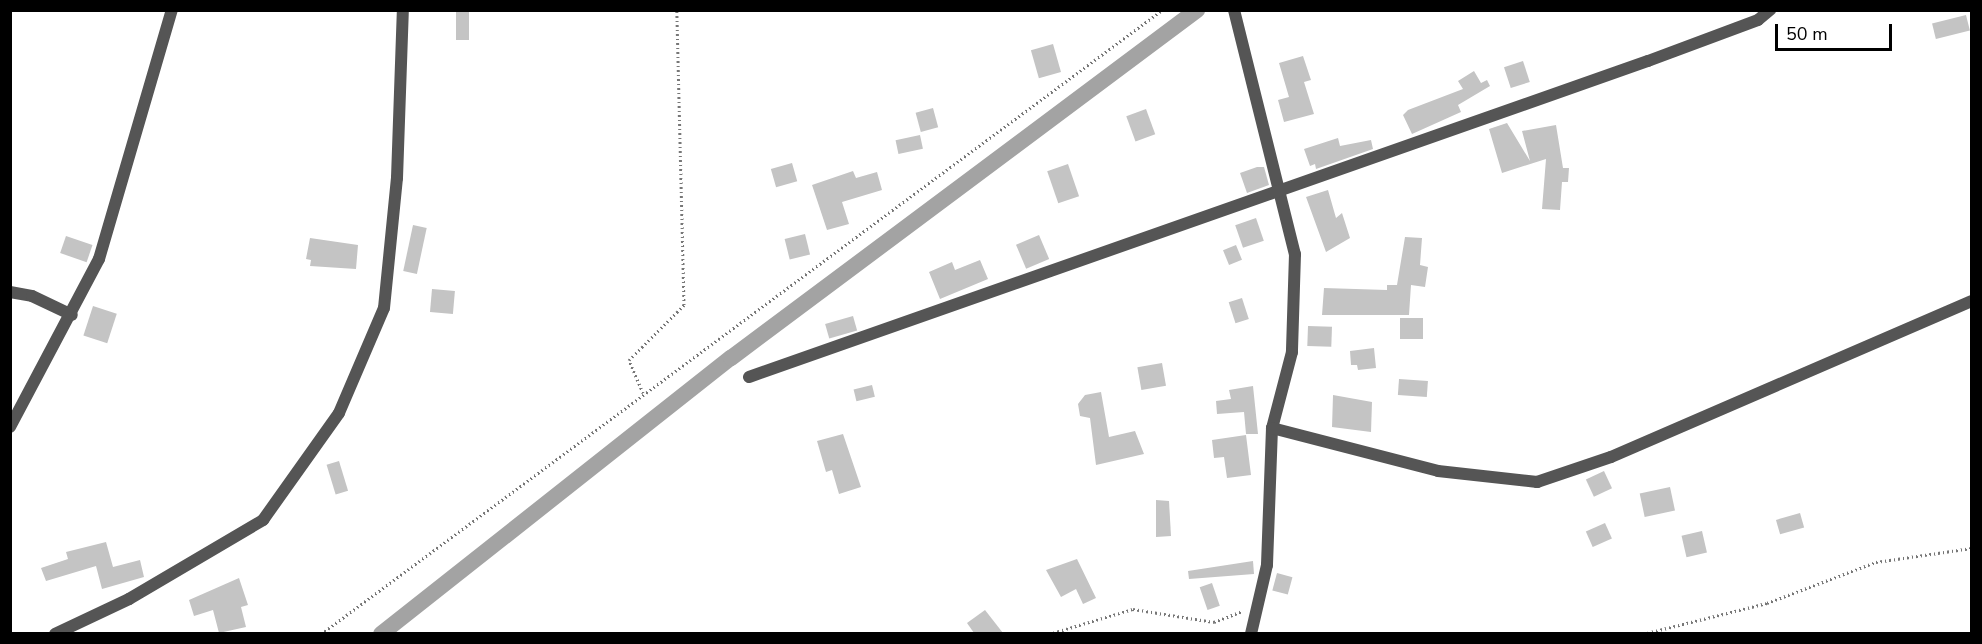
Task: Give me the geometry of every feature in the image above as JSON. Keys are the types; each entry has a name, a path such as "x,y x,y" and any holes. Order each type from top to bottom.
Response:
{"street":[{"path":"10,428 72,315 99,259 172,10"},
{"path":"55,633 129,599 263,520 339,413 384,308 397,177 402,10"},
{"path":"1234,10 1281,190 1295,254 1292,352 1272,428 1267,565 1251,633"},
{"path":"749,377 1736,28 1758,20 1770,10"},
{"path":"10,292 32,296 72,315"},
{"path":"1272,428 1438,471 1537,482 1611,456 1971,301"}],"path":[{"path":"643,393 629,360 684,305 677,10"},
{"path":"321,633 1162,10"},
{"path":"1643,633 1767,603 1876,562 1971,548"},
{"path":"1048,633 1133,609 1214,622 1258,605"}],"building":[{"path":"456,10 469,10 469,40 456,40"},
{"path":"1966,15 1970,31 1936,39 1932,23"},
{"path":"1053,44 1061,72 1039,78 1031,50"},
{"path":"1303,56 1311,80 1304,82 1314,114 1284,122 1278,100 1289,97 1279,63"},
{"path":"1523,61 1530,82 1511,88 1504,67"},
{"path":"1474,71 1481,83 1487,80 1490,86 1458,105 1461,112 1412,134 1403,115 1408,110 1463,89 1458,81"},
{"path":"933,108 938,127 921,132 916,113"},
{"path":"1146,109 1155,134 1136,142 1126,116"},
{"path":"1507,123 1530,161 1522,131 1556,125 1563,168 1569,168 1568,182 1562,182 1560,210 1542,209 1546,159 1502,173 1489,129"},
{"path":"920,135 923,149 898,154 896,140"},
{"path":"1338,138 1340,146 1371,140 1373,149 1316,169 1315,164 1310,166 1304,149"},
{"path":"792,163 797,181 776,187 771,169"},
{"path":"1068,164 1079,196 1058,203 1047,171"},
{"path":"1264,167 1269,185 1247,193 1240,173"},
{"path":"853,171 856,178 877,172 882,190 842,202 849,224 827,230 812,185"},
{"path":"1328,190 1336,218 1342,213 1350,238 1326,252 1306,197"},
{"path":"1256,218 1264,241 1243,248 1235,225"},
{"path":"413,225 427,228 417,274 403,271"},
{"path":"805,234 810,254 790,259 785,239"},
{"path":"1039,235 1049,259 1026,269 1016,245"},
{"path":"66,236 92,245 87,262 60,253"},
{"path":"1405,237 1422,238 1420,265 1428,267 1425,287 1411,285 1409,315 1322,315 1324,288 1387,290 1387,285 1397,285"},
{"path":"310,238 358,245 356,269 310,266 311,260 306,259"},
{"path":"1236,245 1242,260 1229,265 1223,250"},
{"path":"980,260 988,279 940,299 929,272 952,262 955,270"},
{"path":"432,289 455,291 453,314 430,312"},
{"path":"1242,298 1249,319 1235,323 1229,302"},
{"path":"93,306 117,314 107,343 83,335"},
{"path":"853,316 857,330 829,338 825,324"},
{"path":"1400,318 1423,318 1423,339 1400,339"},
{"path":"1308,326 1332,327 1331,347 1307,346"},
{"path":"1374,348 1376,368 1358,370 1357,365 1351,365 1350,351"},
{"path":"1162,363 1166,386 1141,390 1137,367"},
{"path":"1399,379 1428,381 1427,397 1398,395"},
{"path":"872,385 875,397 856,401 854,390"},
{"path":"1253,386 1258,434 1246,434 1244,412 1217,414 1216,401 1231,399 1229,390"},
{"path":"1101,392 1109,437 1135,431 1144,454 1096,465 1090,418 1080,416 1078,404 1085,395"},
{"path":"1333,395 1372,402 1371,432 1332,427"},
{"path":"843,434 861,487 839,494 832,470 826,472 817,441"},
{"path":"1246,435 1251,475 1227,478 1224,457 1214,458 1212,440"},
{"path":"339,461 348,491 336,494 327,465"},
{"path":"1604,471 1612,488 1594,497 1586,479"},
{"path":"1670,487 1675,510 1645,517 1640,493"},
{"path":"1156,500 1169,501 1171,536 1156,537"},
{"path":"1800,513 1804,527 1780,534 1776,520"},
{"path":"1605,523 1612,539 1593,547 1586,532"},
{"path":"1702,531 1707,552 1686,557 1682,536"},
{"path":"106,542 113,567 140,560 144,577 102,589 96,566 46,581 41,568 68,559 66,552"},
{"path":"1077,559 1096,598 1083,604 1076,589 1061,597 1046,570"},
{"path":"1253,561 1254,574 1189,579 1188,571"},
{"path":"1277,573 1292,577 1288,595 1272,590"},
{"path":"239,578 248,605 241,607 246,627 219,633 213,610 194,616 189,600"},
{"path":"1212,583 1220,606 1208,610 1200,587"},
{"path":"985,610 1003,633 974,633 967,623"}],"waterway":[{"path":"381,634 731,358 1197,10"}]}
